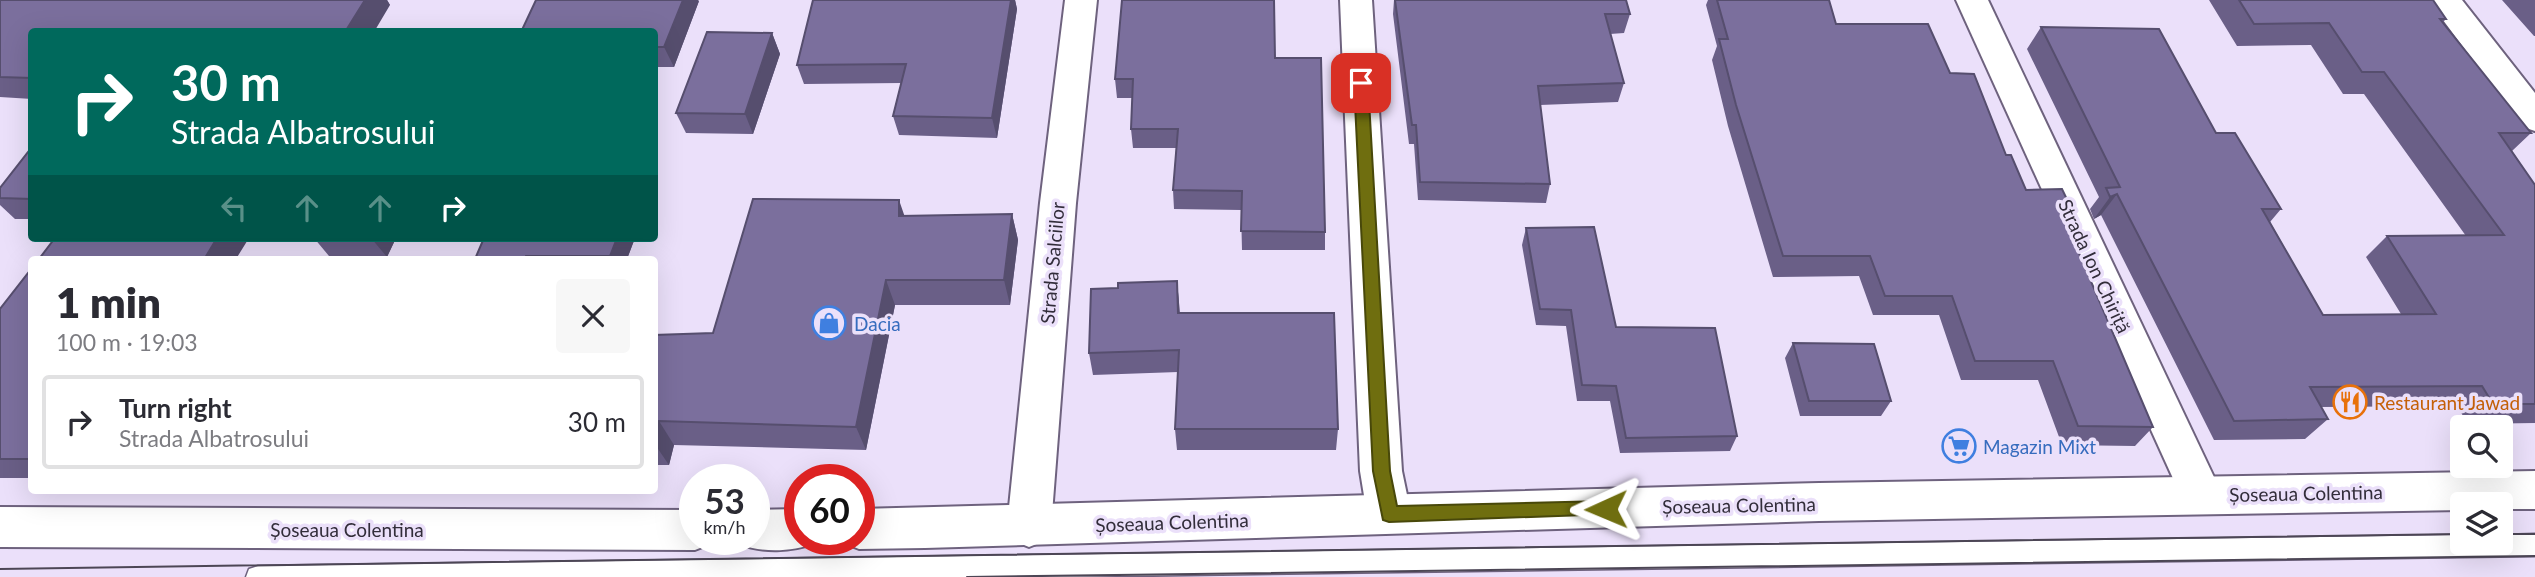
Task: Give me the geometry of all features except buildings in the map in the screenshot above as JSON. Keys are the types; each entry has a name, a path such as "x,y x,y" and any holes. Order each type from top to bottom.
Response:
{"street":[{"name":"Strada Salciilor","path":"1029,527 1058,203 1081,0"},
{"path":"1356,0 1381,471 1389,514"},
{"name":"Strada Ion Chiriță","path":"1972,0 2201,494"},
{"path":"2444,0 2535,118"},
{"name":"Șoseaua Colentina","path":"875,529 1029,527 1389,514 2201,494 2535,490"},
{"name":"Șoseaua Colentina","path":"0,527 679,530"}],"lane":[{"path":"258,577 2535,545"}],"tram line":[{"path":"0,569 2450,534"},
{"path":"2513,534 2535,534"},
{"path":"967,577 2535,556"}],"place":[{"name":"Dacia","path":"829,323"},
{"name":"Restaurant Jawad","path":"2350,402"},
{"name":"Magazin Mixt","path":"1959,446"}],"route":[{"path":"1361,83 1381,471 1389,514 1606,509"}]}
